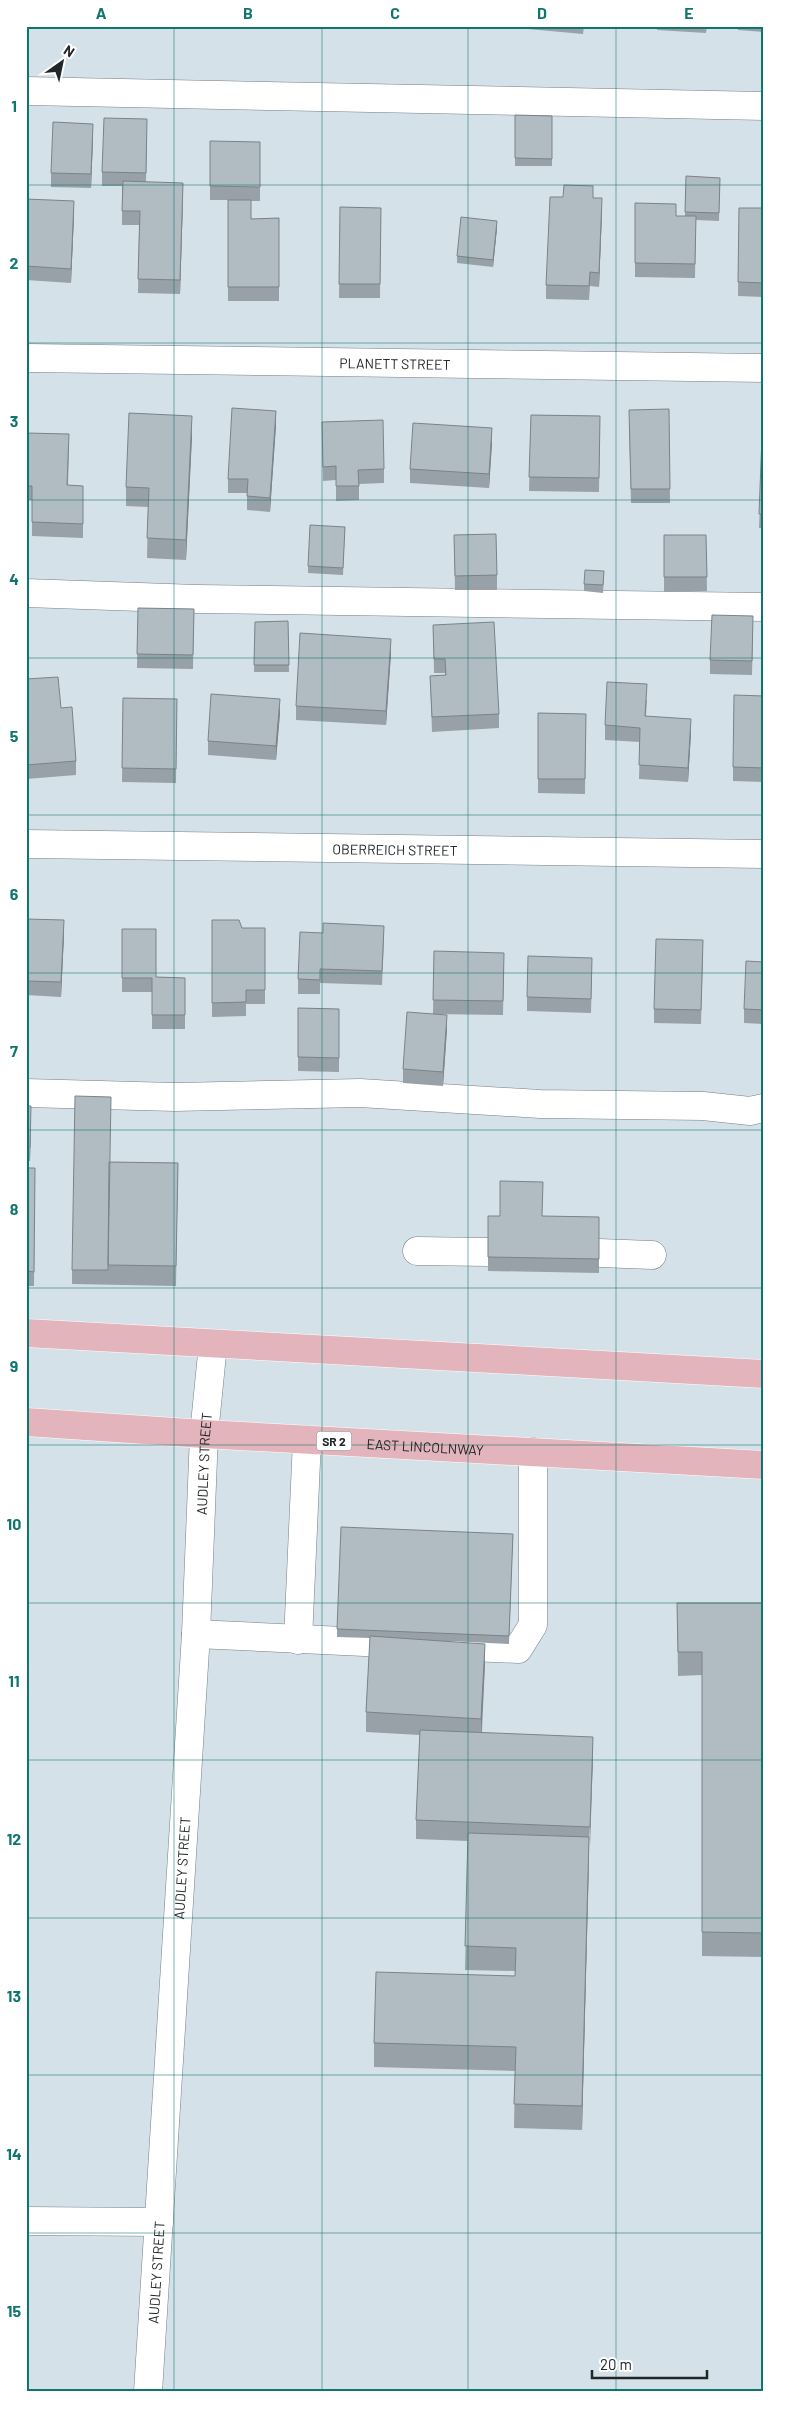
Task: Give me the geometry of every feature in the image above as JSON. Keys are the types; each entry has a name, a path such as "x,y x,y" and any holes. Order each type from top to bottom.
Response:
{"main road":[{"path":"26,1334 764,1374"},
{"name":"EAST LINCOLNWAY","path":"26,1422 204,1434 764,1465"}],"street":[{"path":"26,91 764,106"},
{"name":"PLANETT STREET","path":"26,358 764,368"},
{"path":"26,593 206,599 764,607"},
{"name":"OBERREICH STREET","path":"26,844 764,854"},
{"path":"26,1092 175,1097 360,1093 540,1104 703,1106 750,1111 764,1108"},
{"path":"417,1251 488,1252"},
{"path":"599,1253 652,1255"},
{"name":"AUDLEY STREET","path":"148,2392 196,1634 204,1434 214,1344"},
{"path":"298,1640 307,1440"},
{"path":"196,1634 518,1650 533,1625 532,1452"},
{"path":"26,2221 159,2222"}],"building":[{"path":"515,115 552,116 552,159 515,158"},
{"path":"104,118 147,119 146,173 102,172"},
{"path":"53,122 93,124 91,174 51,173"},
{"path":"210,141 260,142 260,187 210,186"},
{"path":"686,176 720,178 719,213 685,212"},
{"path":"123,181 183,183 180,280 138,279 140,211 122,211"},
{"path":"564,185 593,186 593,198 602,198 599,273 590,272 589,286 546,285 550,197 563,197"},
{"path":"26,199 74,201 71,269 26,266"},
{"path":"228,200 251,200 251,219 279,218 279,287 228,287"},
{"path":"635,203 676,204 676,216 696,216 695,264 635,263"},
{"path":"340,207 381,208 380,284 339,284"},
{"path":"739,208 764,208 764,283 738,282"},
{"path":"461,217 497,221 493,260 457,256"},
{"path":"232,408 276,411 270,498 247,496 248,479 228,479"},
{"path":"669,409 670,489 631,489 629,410"},
{"path":"763,411 764,514 759,514"},
{"path":"129,413 192,416 186,540 147,538 149,488 126,487"},
{"path":"531,415 600,416 599,478 529,477"},
{"path":"383,420 384,469 358,470 359,486 336,486 336,466 323,467 322,422"},
{"path":"413,423 492,428 489,474 410,469"},
{"path":"26,433 69,434 67,485 83,486 83,524 32,522 32,486 26,486"},
{"path":"310,525 345,527 343,568 308,566"},
{"path":"496,534 497,575 455,576 454,535"},
{"path":"664,535 706,535 707,577 664,577"},
{"path":"585,570 604,571 603,585 584,584"},
{"path":"138,608 194,609 193,655 137,654"},
{"path":"712,615 753,616 752,661 710,660"},
{"path":"288,621 289,665 254,665 255,622"},
{"path":"494,622 499,714 432,717 430,676 446,675 445,659 434,659 433,625"},
{"path":"300,633 391,639 386,711 296,706"},
{"path":"58,677 61,708 72,707 76,761 26,765 26,679"},
{"path":"607,682 647,684 645,716 691,719 688,768 639,765 640,728 605,725"},
{"path":"211,694 280,699 276,746 208,741"},
{"path":"734,695 764,696 764,768 733,767"},
{"path":"123,698 177,699 176,769 122,768"},
{"path":"538,713 586,714 585,779 538,779"},
{"path":"26,919 64,920 61,982 26,981"},
{"path":"212,920 239,920 242,928 265,928 265,990 246,990 246,1002 212,1003"},
{"path":"323,923 384,926 382,971 320,969 320,980 298,979 300,932 323,933"},
{"path":"122,929 156,929 156,977 185,978 185,1015 152,1015 152,978 122,978"},
{"path":"656,939 703,940 701,1010 654,1009"},
{"path":"434,951 504,953 503,1001 433,1000"},
{"path":"528,956 592,958 591,999 527,997"},
{"path":"746,961 764,962 764,1010 744,1009"},
{"path":"298,1008 339,1009 339,1058 298,1057"},
{"path":"407,1012 447,1015 443,1072 403,1069"},
{"path":"75,1096 111,1097 108,1270 72,1270"},
{"path":"26,1106 31,1106 30,1147 26,1147"},
{"path":"109,1162 178,1163 176,1266 108,1265"},
{"path":"26,1168 35,1168 34,1272 26,1271"},
{"path":"500,1181 543,1182 542,1216 599,1217 599,1259 488,1257 488,1216 500,1216"},
{"path":"341,1527 513,1534 509,1636 337,1629"},
{"path":"677,1603 764,1603 764,1933 702,1932 702,1652 678,1652"},
{"path":"370,1636 485,1644 481,1719 366,1712"},
{"path":"420,1730 593,1737 590,1827 416,1820"},
{"path":"468,1833 589,1837 582,2106 514,2104 516,2047 374,2043 376,1972 515,1976 516,1948 465,1946"}]}
